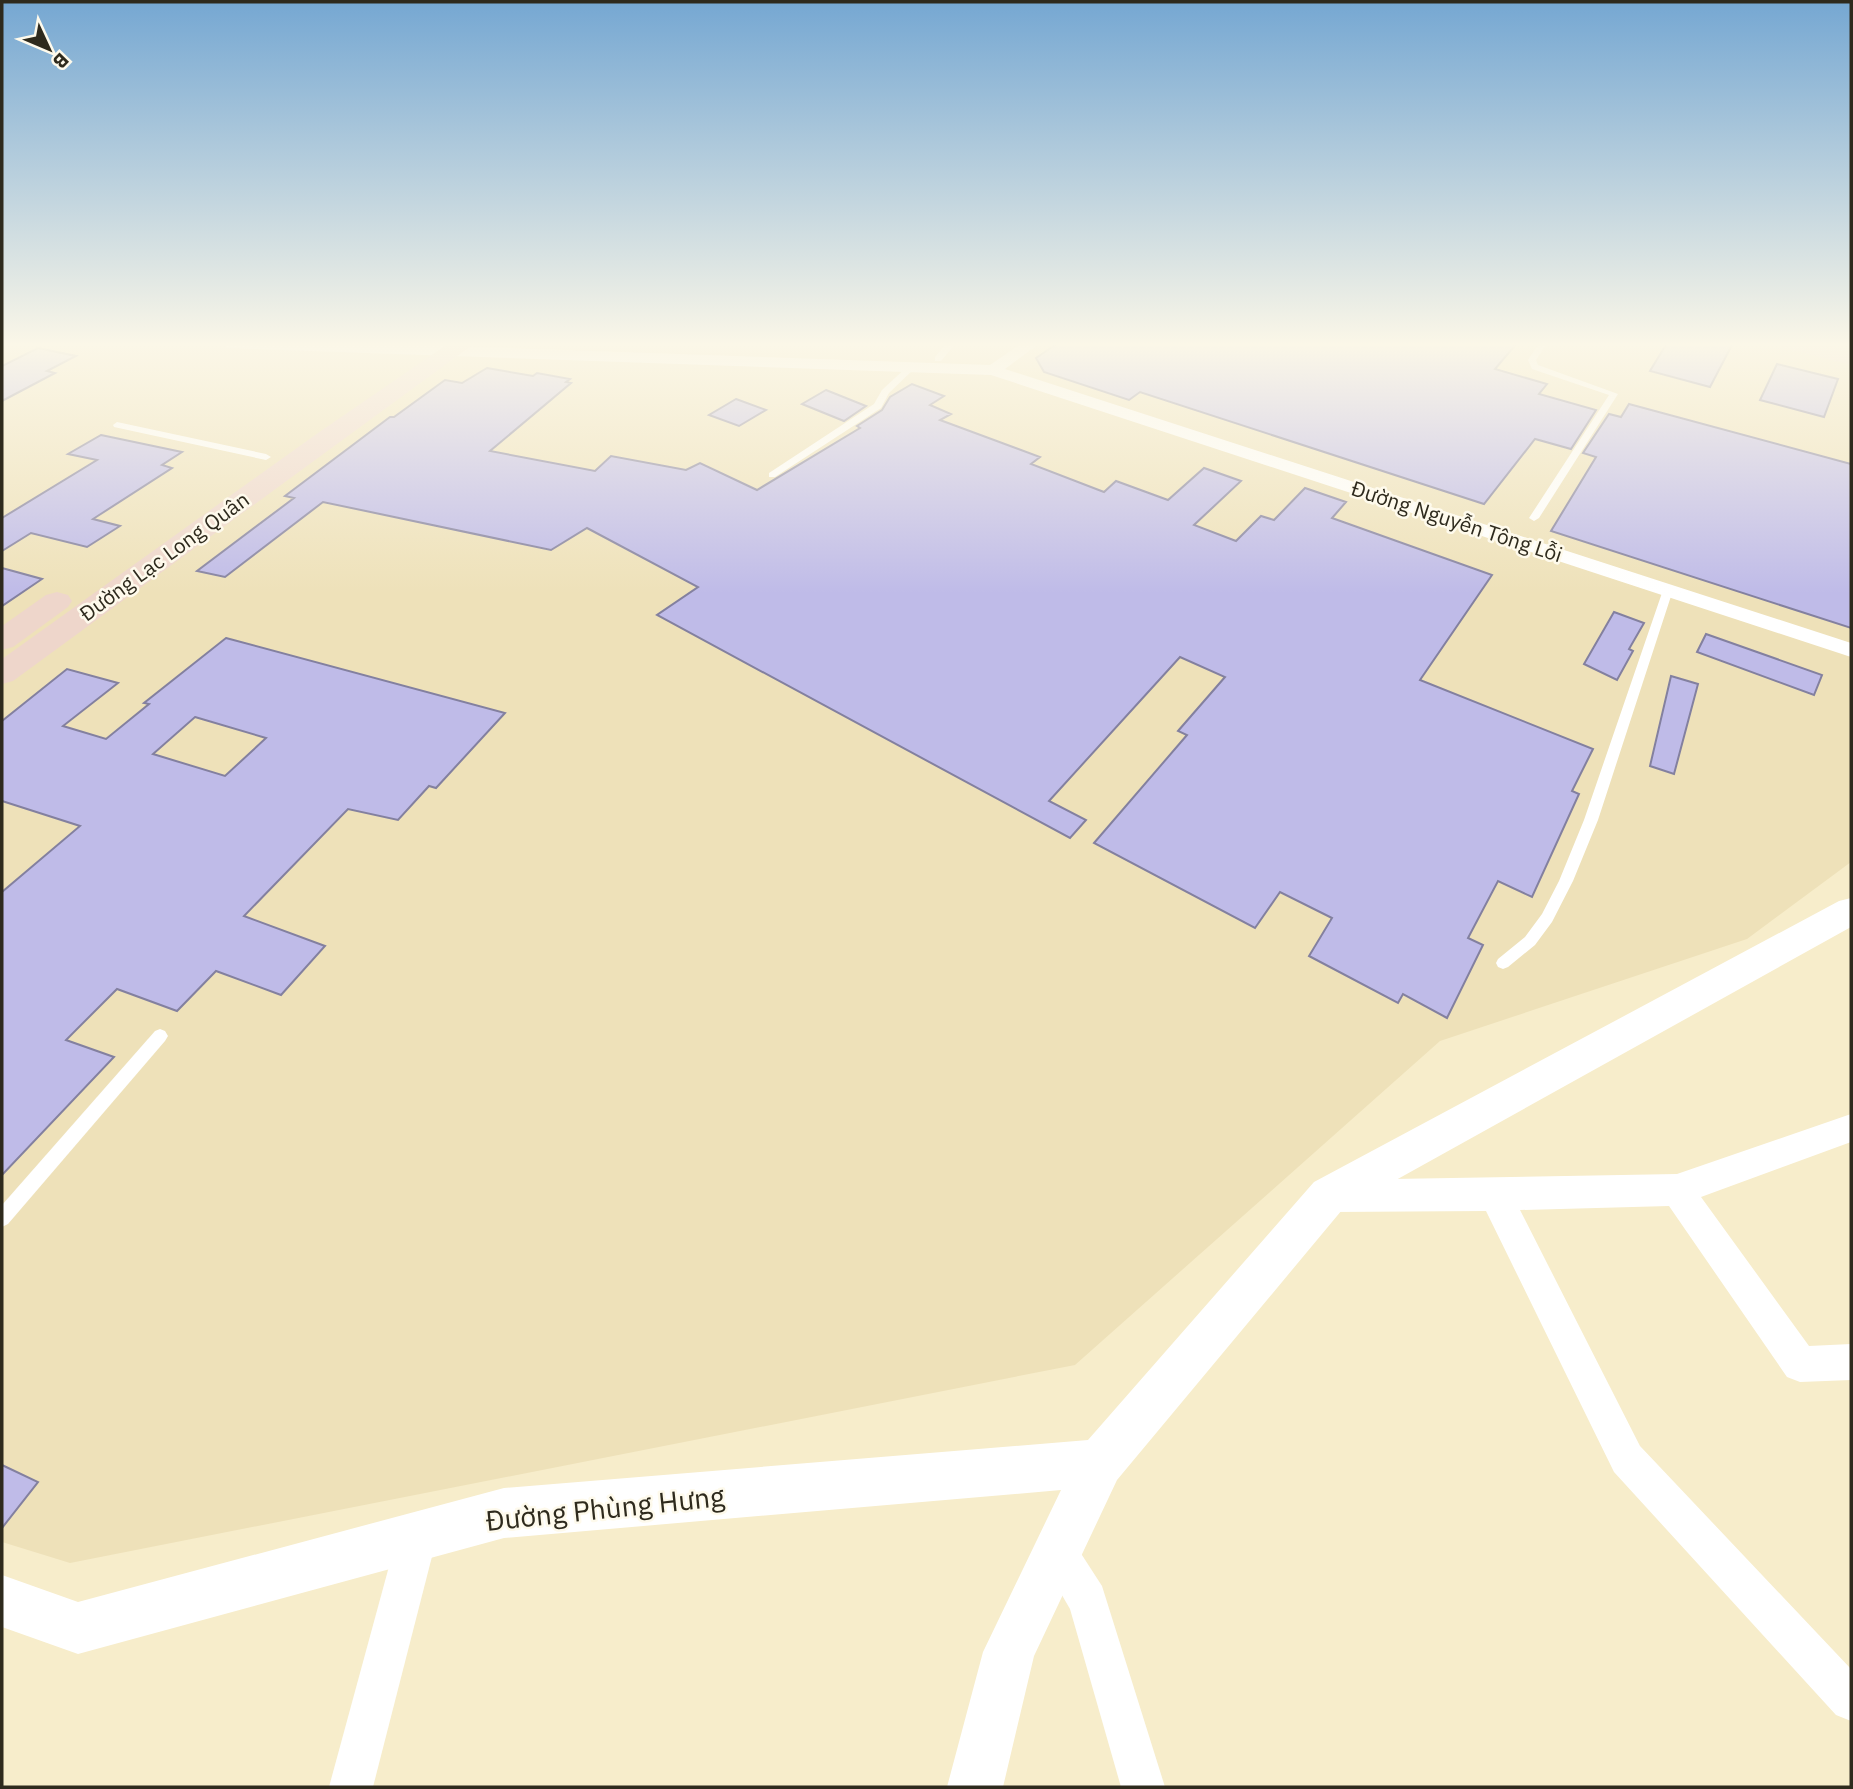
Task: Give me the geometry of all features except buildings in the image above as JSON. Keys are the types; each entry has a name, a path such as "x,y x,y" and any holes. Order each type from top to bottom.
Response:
{"main road":[{"name":"Đường Lạc Long Quân","path":"105,568 266,457 315,426"},
{"name":"Đường Lạc Long Quân","path":"2,674 342,426"},
{"name":"Đường Lạc Long Quân","path":"2,640 82,584"}],"street":[{"name":"Đường Nguyễn Tông Lỗi","path":"1166,426 1851,650"},
{"path":"975,1787 1009,1652 1100,1463 1328,1196 1851,911"},
{"path":"1328,1196 1677,1191 1851,1128"},
{"path":"1677,1191 1800,1364 1851,1362"},
{"path":"1495,1195 1627,1459 1851,1700"},
{"name":"Đường Phùng Hưng","path":"2,1601 78,1628 504,1513 1100,1463"},
{"path":"351,1787 417,1537"},
{"path":"1057,1552 1088,1600 1143,1787"}],"lane":[{"path":"124,426 266,457"},
{"path":"772,475 846,426"},
{"path":"1534,518 1593,426"},
{"path":"1503,963 1530,941 1547,918 1566,881 1591,820 1668,590"},
{"path":"2,1218 160,1036"}],"shaded area":[{"path":"2,426 1851,426 1851,862 1747,939 1440,1041 1075,1365 70,1563 2,1542"}]}
